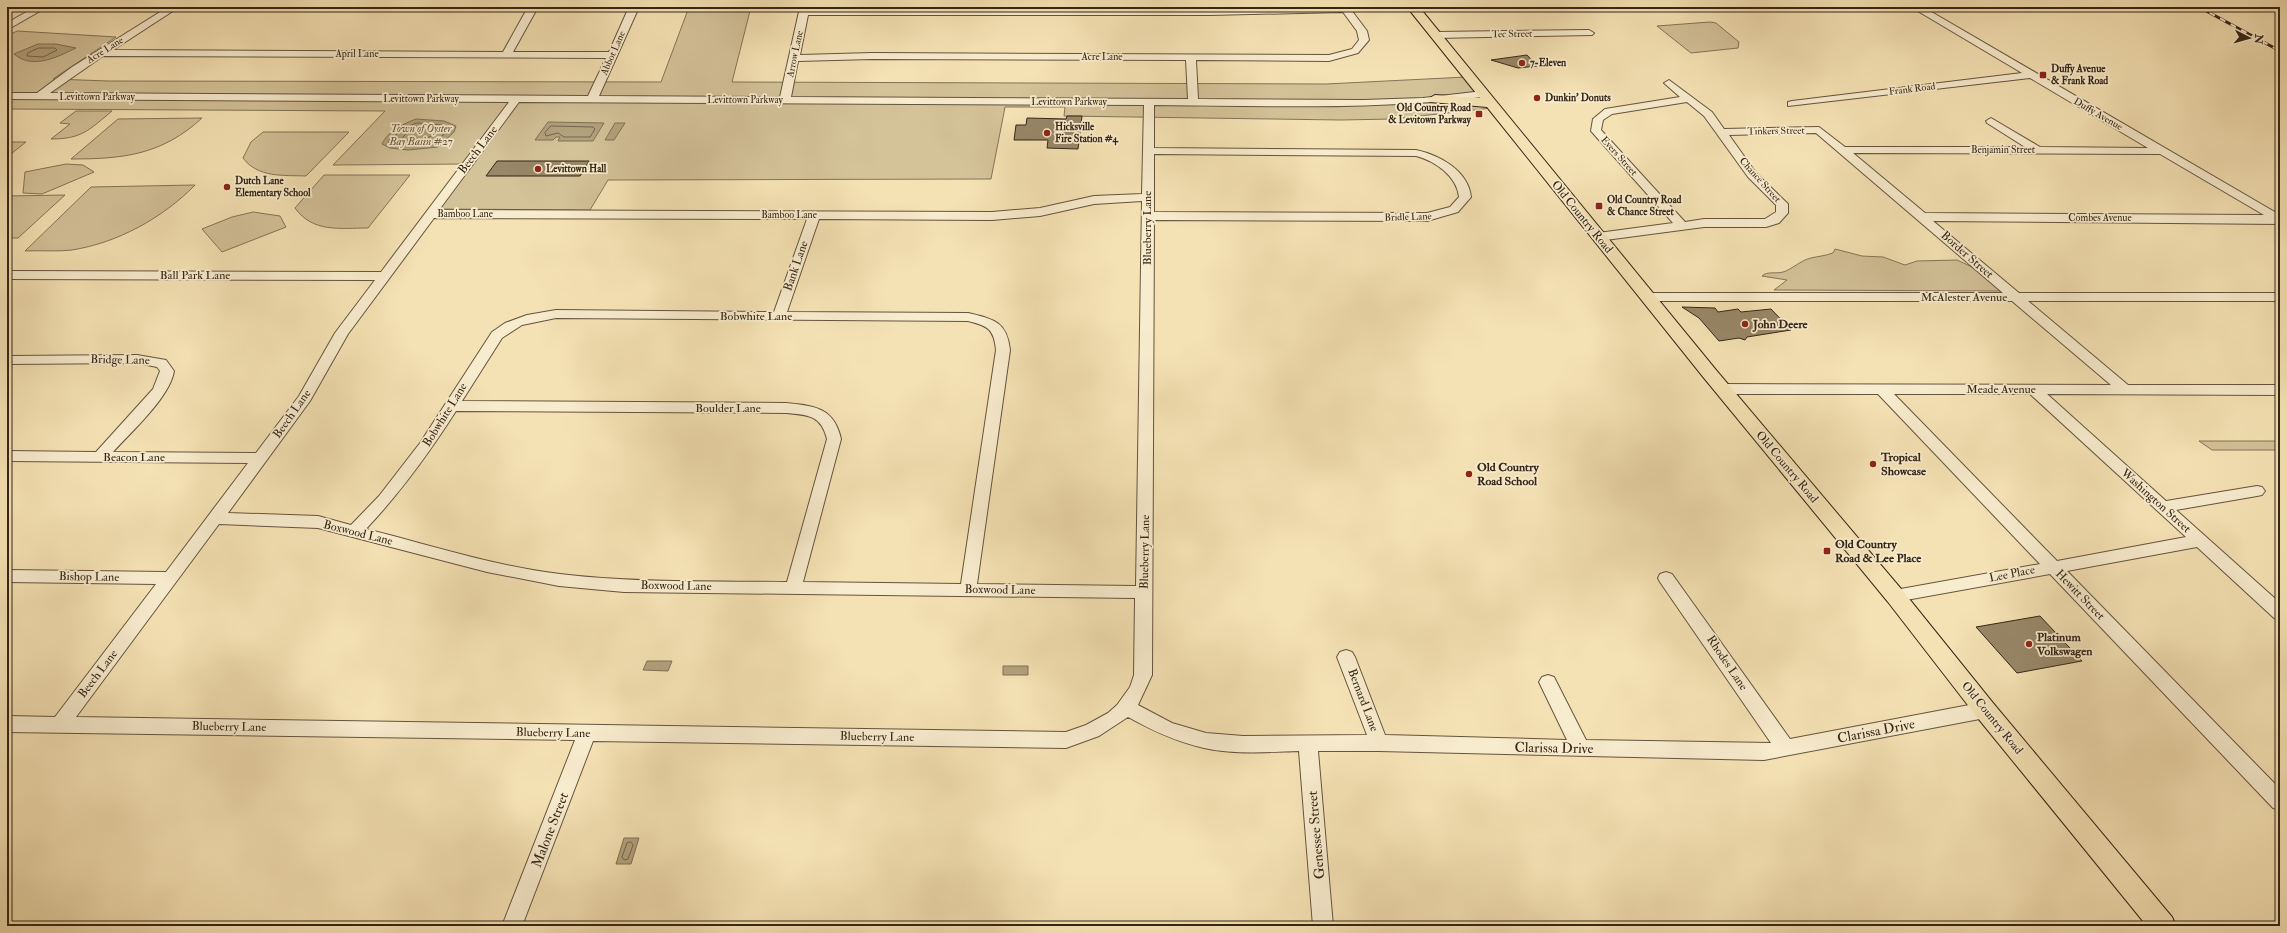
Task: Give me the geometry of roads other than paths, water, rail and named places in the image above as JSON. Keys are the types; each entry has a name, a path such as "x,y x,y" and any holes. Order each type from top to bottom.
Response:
{"main road":[{"name":"Old Country Road","path":"1413,7 1722,389 1895,596 1985,710 2163,926"},
{"path":"1435,99 1451,90 1463,70"},
{"path":"1435,99 1486,99"}],"street":[{"path":"7,27 42,7"},
{"name":"Acre Lane","path":"38,97 101,52 174,7"},
{"path":"288,7 313,7"},
{"path":"506,55 533,7"},
{"name":"Abbot Lane","path":"592,99 634,7"},
{"name":"Duffy Avenue","path":"1916,7 2279,220"},
{"path":"804,10 1344,8"},
{"name":"Acre Lane","path":"794,58 872,56 1322,58 1346,54 1361,46 1364,40 1362,31 1344,8"},
{"name":"Arrow Lane","path":"785,100 804,10"},
{"name":"Tec Street","path":"1435,35 1589,33"},
{"name":"April Lane","path":"101,52 612,56"},
{"path":"1191,58 1193,102"},
{"name":"Frank Road","path":"1792,104 2032,75"},
{"name":"Chance Street","path":"1598,237 1704,223 1766,223 1775,220 1782,213 1782,204 1752,174 1708,114 1669,83"},
{"name":"Levittown Parkway","path":"7,96 1364,103 1435,99"},
{"name":"Beech Lane","path":"60,724 305,398 342,333 382,276 516,99"},
{"name":"Evers Street","path":"1682,226 1596,131 1595,122 1599,117 1609,111 1689,99"},
{"name":"Blueberry Lane","path":"7,724 1066,740 1094,732 1114,719 1126,708 1138,693 1143,675 1149,102"},
{"path":"1991,121 2038,151"},
{"name":"Tinkers Street","path":"1721,132 1820,130 1828,138"},
{"name":"Border Street","path":"1828,138 2124,389"},
{"name":"Benjamin Street","path":"1843,150 2162,151"},
{"name":"Bridle Lane","path":"1148,151 1416,153 1432,157 1448,166 1461,184 1466,197 1460,207 1453,211 1442,216 1427,217 1148,216"},
{"name":"Bamboo Lane","path":"430,214 992,216 1040,212 1094,200 1147,197"},
{"name":"Bank Lane","path":"779,316 814,215"},
{"name":"Combes Avenue","path":"1923,218 2279,220"},
{"name":"Ball Park Lane","path":"7,275 382,276"},
{"name":"McAlester Avenue","path":"1649,297 2280,297"},
{"name":"Bobwhite Lane","path":"354,531 384,500 426,448 497,335 511,325 532,317 556,314 968,317 988,323 1000,332 1003,337 1003,350 968,589"},
{"name":"Bridge Lane","path":"7,360 137,360 161,363 167,371 166,378 159,391 100,457"},
{"name":"Meade Avenue","path":"1722,389 1880,388 2280,390"},
{"name":"Hewitt Street","path":"1880,388 2280,802"},
{"name":"Washington Street","path":"2033,389 2280,613"},
{"name":"Boulder Lane","path":"452,406 778,408 813,411 828,420 834,439 793,588"},
{"name":"Beacon Lane","path":"7,456 260,458"},
{"path":"2162,507 2257,491"},
{"name":"Boxwood Lane","path":"216,518 278,519 318,522 487,566 559,580 624,586 1144,592"},
{"name":"Lee Place","path":"1895,596 2199,541"},
{"name":"Bishop Lane","path":"7,576 170,578"},
{"name":"Rhodes Lane","path":"1666,578 1786,749"},
{"name":"Bernard Lane","path":"1346,657 1379,743"},
{"path":"1548,682 1581,749"},
{"name":"Clarissa Drive","path":"1126,708 1166,729 1206,741 1243,744 1379,743 1581,749 1764,752 1985,710"},
{"name":"Malone Street","path":"512,926 587,733"},
{"name":"Genessee Street","path":"1308,744 1324,926"}],"water":[{"path":"38,44 56,44 76,48 53,58 37,62 21,59 14,54"},
{"name":"Town of Oyster Bay Basin #27","path":"416,119 444,121 456,126 454,132 438,147 408,150 390,148 382,144 392,132"},
{"path":"548,122 604,123 593,141 558,141 560,137 556,137 553,140 535,140"},
{"path":"615,123 625,123 614,140 605,140"},
{"path":"647,661 672,661 668,671 643,670"},
{"path":"1003,666 1028,666 1028,675 1003,675"},
{"path":"624,838 639,838 631,864 616,864"}],"railway":[{"path":"2199,7 2280,51"}],"place":[{"name":"7-Eleven","path":"1522,63"},
{"name":"Duffy Avenue & Frank Road","path":"2043,75"},
{"name":"Dunkin' Donuts","path":"1537,98"},
{"name":"Old Country Road & Levitown Parkway","path":"1479,114"},
{"name":"Hicksville Fire Station #4","path":"1047,133"},
{"name":"Levittown Hall","path":"538,169"},
{"name":"Dutch Lane Elementary School","path":"227,187"},
{"name":"Old Country Road & Chance Street","path":"1599,206"},
{"name":"John Deere","path":"1745,324"},
{"name":"Tropical Showcase","path":"1873,464"},
{"name":"Old Country Road School","path":"1469,474"},
{"name":"Old Country Road & Lee Place","path":"1827,551"},
{"name":"Platinum Volkswagen","path":"2029,644"}]}
